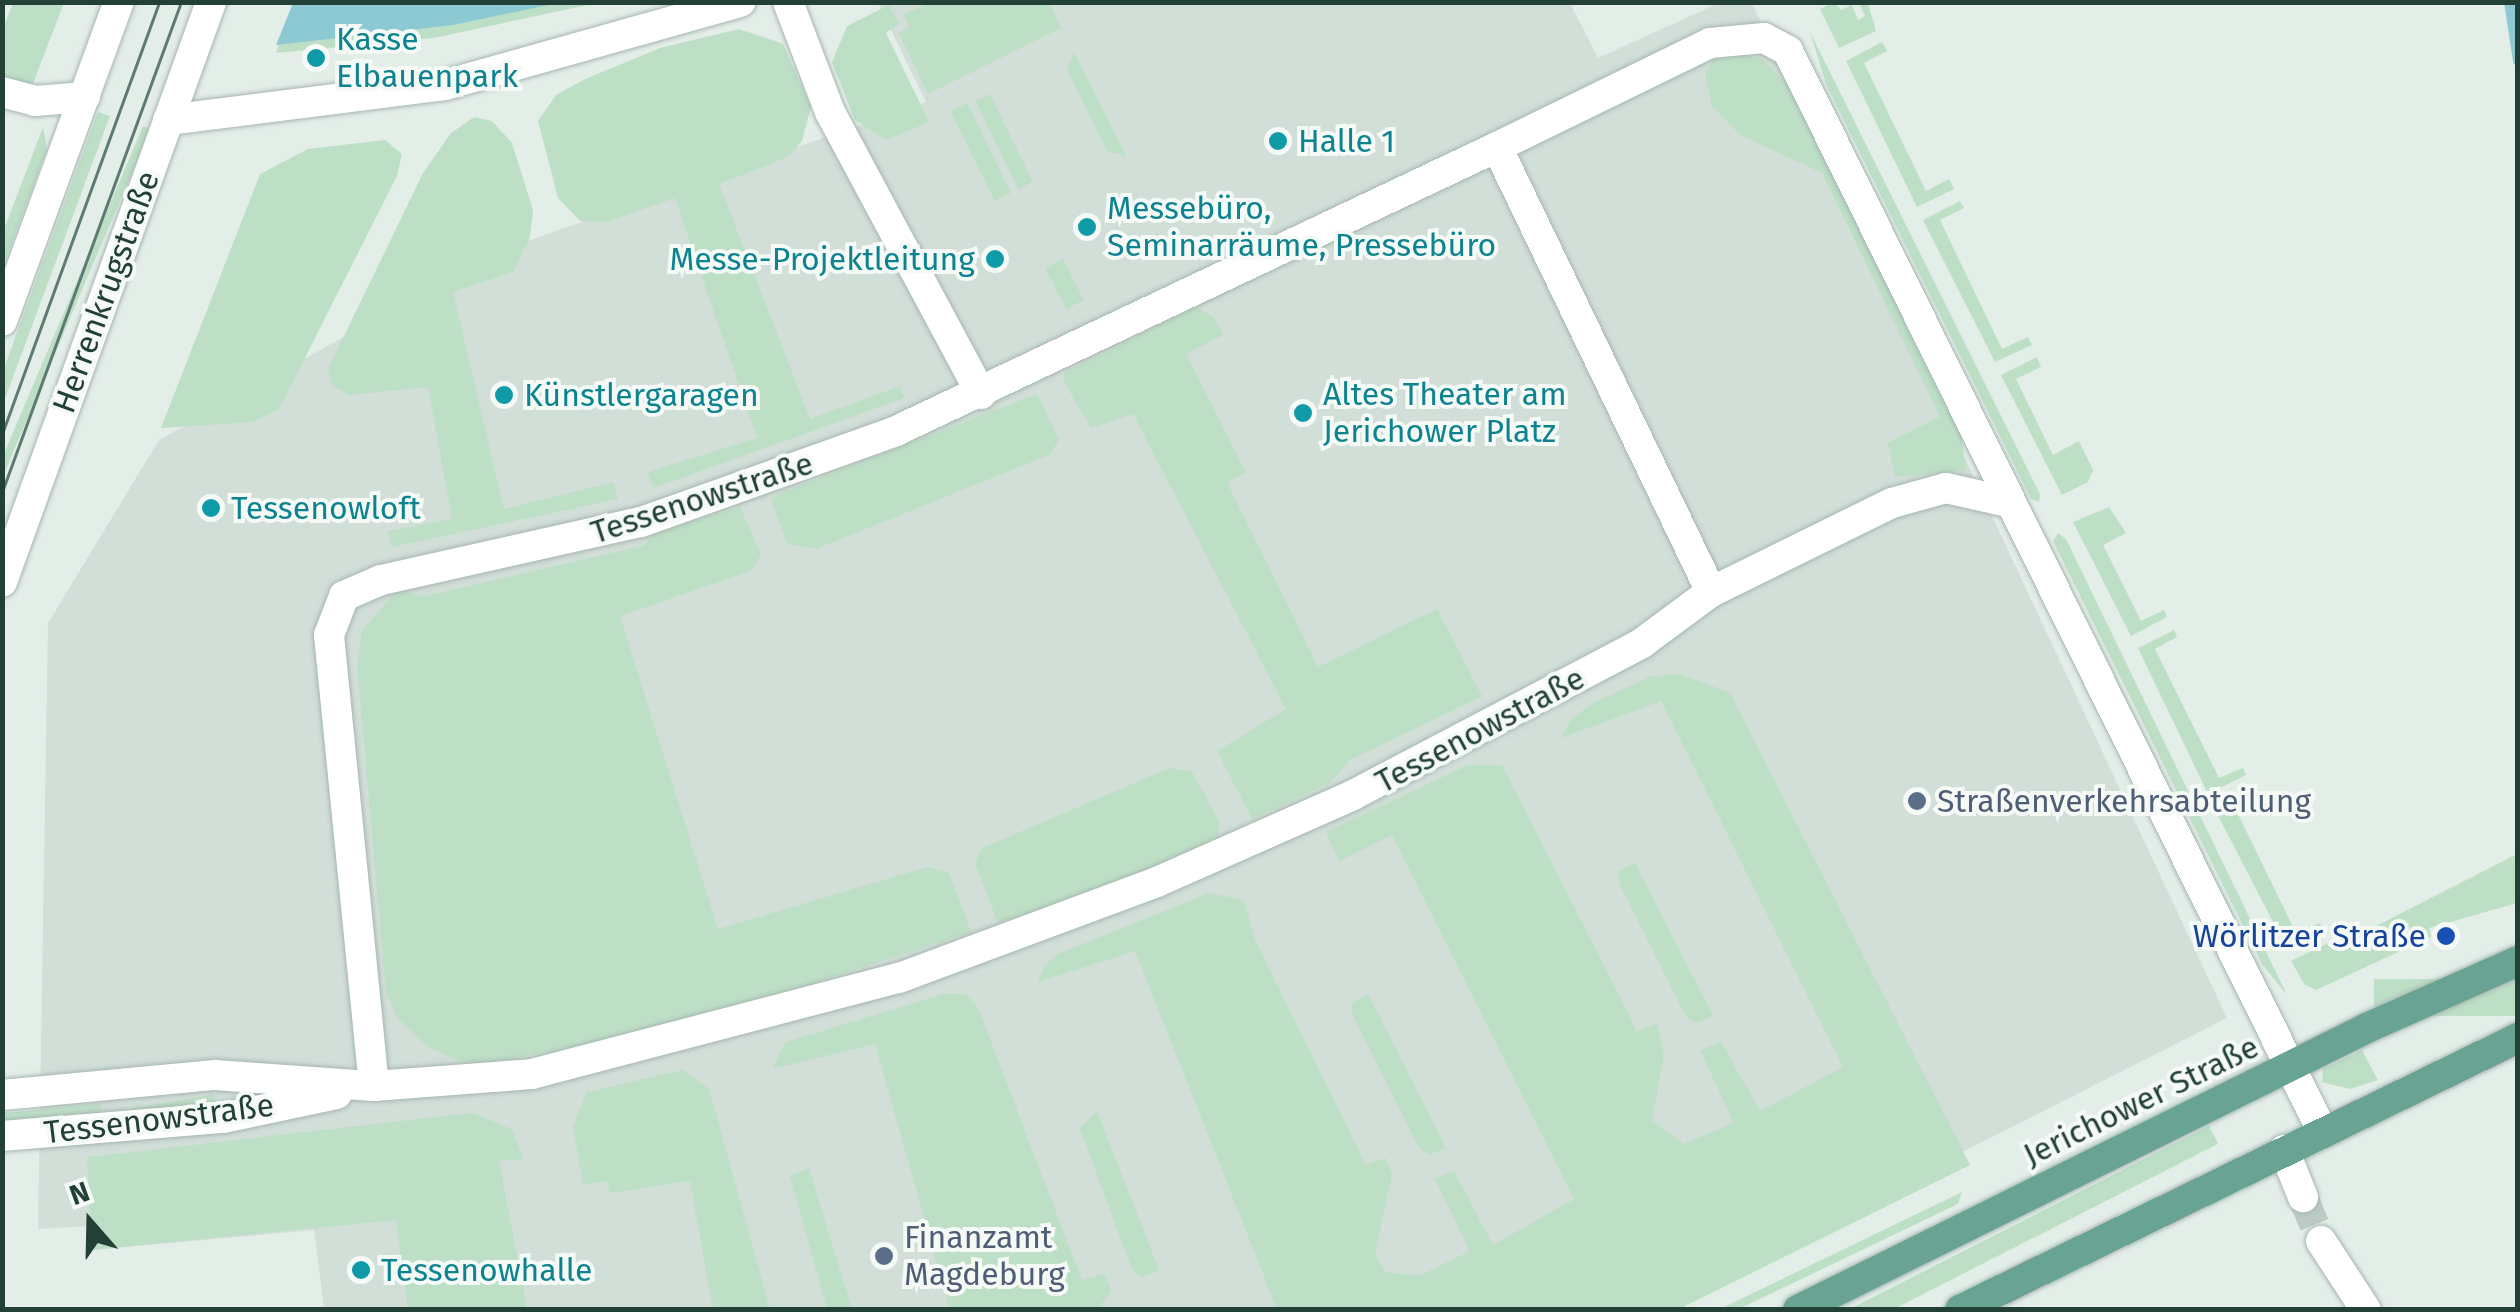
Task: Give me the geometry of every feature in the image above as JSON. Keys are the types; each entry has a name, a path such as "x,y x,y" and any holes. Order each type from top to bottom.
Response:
{"main road":[{"name":"Jerichower Straße","path":"1798,1310 2290,1067 2518,961"},
{"path":"1960,1310 2518,1038"}],"street":[{"path":"2,321 120,2"},
{"name":"Herrenkrugstraße","path":"2,582 210,2"},
{"path":"168,120 445,84 741,2"},
{"path":"788,2 830,112 981,394"},
{"name":"Tessenowstraße","path":"374,1086 328,635 339,600 381,580 546,547 696,505 981,394 1710,43 1751,37 1780,44 1806,78 2008,502 2322,1131"},
{"path":"2,92 36,101 85,97"},
{"path":"1497,146 1711,592"},
{"name":"Tessenowstraße","path":"2,1136 223,1118 374,1086 550,1070 728,1028 992,948 1248,844 1435,755 1642,644 1711,592 1917,493 1946,488 2008,502"},
{"name":"Tessenowstraße","path":"2,1096 215,1076 374,1086"},
{"path":"2284,1150 2303,1197"},
{"path":"2321,1241 2366,1310"}],"shaded area":[{"path":"878,3 1570,3 1598,58 1719,3 1752,3 2227,1018 1652,1309 324,1309 314,1230 92,1250 91,1226 38,1229 48,623 159,440 496,252 926,102"}],"green space":[{"path":"1834,2 1841,10 1852,5 1858,20 1865,16 1859,3 1868,3 1876,31 1839,48 1820,9"},
{"path":"13,3 64,3 32,86 3,80 2,31"},
{"path":"293,3 597,3 434,38 276,53"},
{"path":"929,3 1049,3 1061,28 928,94 899,33 910,27 904,15"},
{"path":"889,5 899,24 886,33 929,122 886,140 855,120 832,62 847,26"},
{"path":"739,29 783,44 811,107 802,141 788,157 719,184 810,419 900,386 904,398 653,488 648,472 757,438 675,198 606,222 580,221 558,198 538,121 556,95 585,79 660,48"},
{"path":"1810,32 2040,494 2039,502 2031,499 1826,84"},
{"path":"1882,42 1887,51 1864,63 1926,191 1949,179 1954,189 1917,207 1846,61"},
{"path":"1074,52 1126,156 1107,151 1067,70"},
{"path":"1731,53 1762,59 1787,84 1960,426 1966,470 1895,477 1888,443 1940,417 1822,173 1740,135 1712,106 1705,74 1714,59"},
{"path":"990,94 1033,182 1019,189 976,101"},
{"path":"967,103 1011,193 995,201 951,111"},
{"path":"98,112 110,116 3,404 3,371"},
{"path":"474,117 492,121 512,143 533,210 530,237 513,272 453,292 504,509 614,482 618,499 392,547 388,531 452,519 428,387 349,395 332,385 328,369 423,173 451,133"},
{"path":"143,126 150,129 2,479 2,458"},
{"path":"43,127 47,149 3,267 3,232"},
{"path":"385,140 402,154 397,176 279,409 252,422 161,428 260,174 308,149"},
{"path":"1960,201 1964,208 1940,220 2002,349 2028,337 2032,345 1995,362 1923,220"},
{"path":"1063,259 1084,300 1066,309 1045,268"},
{"path":"1196,307 1213,317 1223,335 1186,354 1246,473 1227,482 1318,667 1437,609 1482,696 1350,760 1330,783 1252,819 1217,751 1286,709 1133,414 1091,428 1064,382 1064,373"},
{"path":"2037,357 2041,367 2016,379 2053,455 2079,441 2093,470 2088,482 2062,495 2001,375"},
{"path":"1037,394 1059,440 1049,455 816,549 787,544 771,499 778,494"},
{"path":"740,507 761,554 753,570 620,616 718,929 928,867 949,873 971,932 687,1024 490,1063 459,1061 428,1047 398,1019 386,992 357,666 362,631 396,591 425,596 645,545 654,534"},
{"path":"2109,507 2126,533 2103,545 2141,621 2164,610 2167,617 2131,636 2073,522"},
{"path":"2058,533 2066,539 2287,995 2262,964 2053,541"},
{"path":"2174,630 2177,637 2155,649 2219,778 2243,768 2246,775 2208,794 2138,648"},
{"path":"1680,674 1730,693 1970,1165 1679,1309 1277,1309 1135,951 1038,982 1044,966 1056,955 1209,893 1244,900 1255,940 1366,1165 1386,1158 1392,1174 1375,1254 1386,1272 1419,1276 1470,1251 1435,1179 1454,1171 1493,1245 1574,1199 1392,835 1339,861 1326,832 1468,765 1502,765 1637,1031 1657,1024 1664,1054 1652,1120 1684,1144 1734,1123 1700,1050 1721,1042 1760,1111 1843,1067 1661,701 1561,738 1572,718 1595,702 1652,676"},
{"path":"1170,768 1192,772 1219,821 1218,836 1145,872 998,923 975,863 982,848"},
{"path":"2252,788 2254,794 2233,804 2296,933 2320,923 2323,929 2286,947 2213,806"},
{"path":"2517,854 2517,903 2429,928 2431,937 2316,990 2304,984 2291,961 2328,943 2333,948"},
{"path":"1635,863 1713,1016 1696,1023 1686,1017 1620,885 1618,871"},
{"path":"2374,979 2517,979 2517,1016 2374,1016"},
{"path":"944,994 966,994 978,1008 1082,1280 1105,1274 1111,1291 1098,1309 950,1309 875,1044 772,1069 786,1042"},
{"path":"1368,994 1446,1148 1429,1155 1419,1148 1353,1016 1351,1003"},
{"path":"2362,1050 2378,1080 2350,1089 2322,1082 2323,1069"},
{"path":"683,1070 709,1089 770,1309 713,1309 690,1181 610,1193 607,1181 583,1185 573,1127 587,1092"},
{"path":"214,1094 216,1105 134,1119 132,1108"},
{"path":"100,1104 102,1115 3,1121 3,1113"},
{"path":"1097,1111 1159,1270 1142,1277 1132,1270 1080,1128"},
{"path":"471,1113 512,1129 524,1159 499,1161 527,1309 408,1309 396,1220 92,1250 87,1157"},
{"path":"2209,1126 2218,1144 1892,1310 1848,1310"},
{"path":"809,1168 852,1309 827,1309 790,1176"},
{"path":"1962,1192 1958,1204 1739,1309 1720,1309"}],"water":[{"path":"293,2 558,3 453,25 276,45"}],"waterway":[{"path":"2509,2 2518,61"}],"tunnel":[{"path":"2303,1197 2321,1241"}],"tram line":[{"path":"2,434 159,2"},
{"path":"2,492 181,2"}],"place":[{"name":"Kasse Elbauenpark","path":"316,58"},
{"name":"Halle 1","path":"1278,141"},
{"name":"Messebüro, Seminarräume, Pressebüro","path":"1087,227"},
{"name":"Messe-Projektleitung","path":"995,259"},
{"name":"Künstlergaragen","path":"504,395"},
{"name":"Altes Theater am Jerichower Platz","path":"1303,413"},
{"name":"Tessenowloft","path":"211,508"},
{"name":"Straßenverkehrsabteilung","path":"1917,801"},
{"name":"Wörlitzer Straße","path":"2446,936"},
{"name":"Finanzamt Magdeburg","path":"884,1256"},
{"name":"Tessenowhalle","path":"361,1270"}]}
